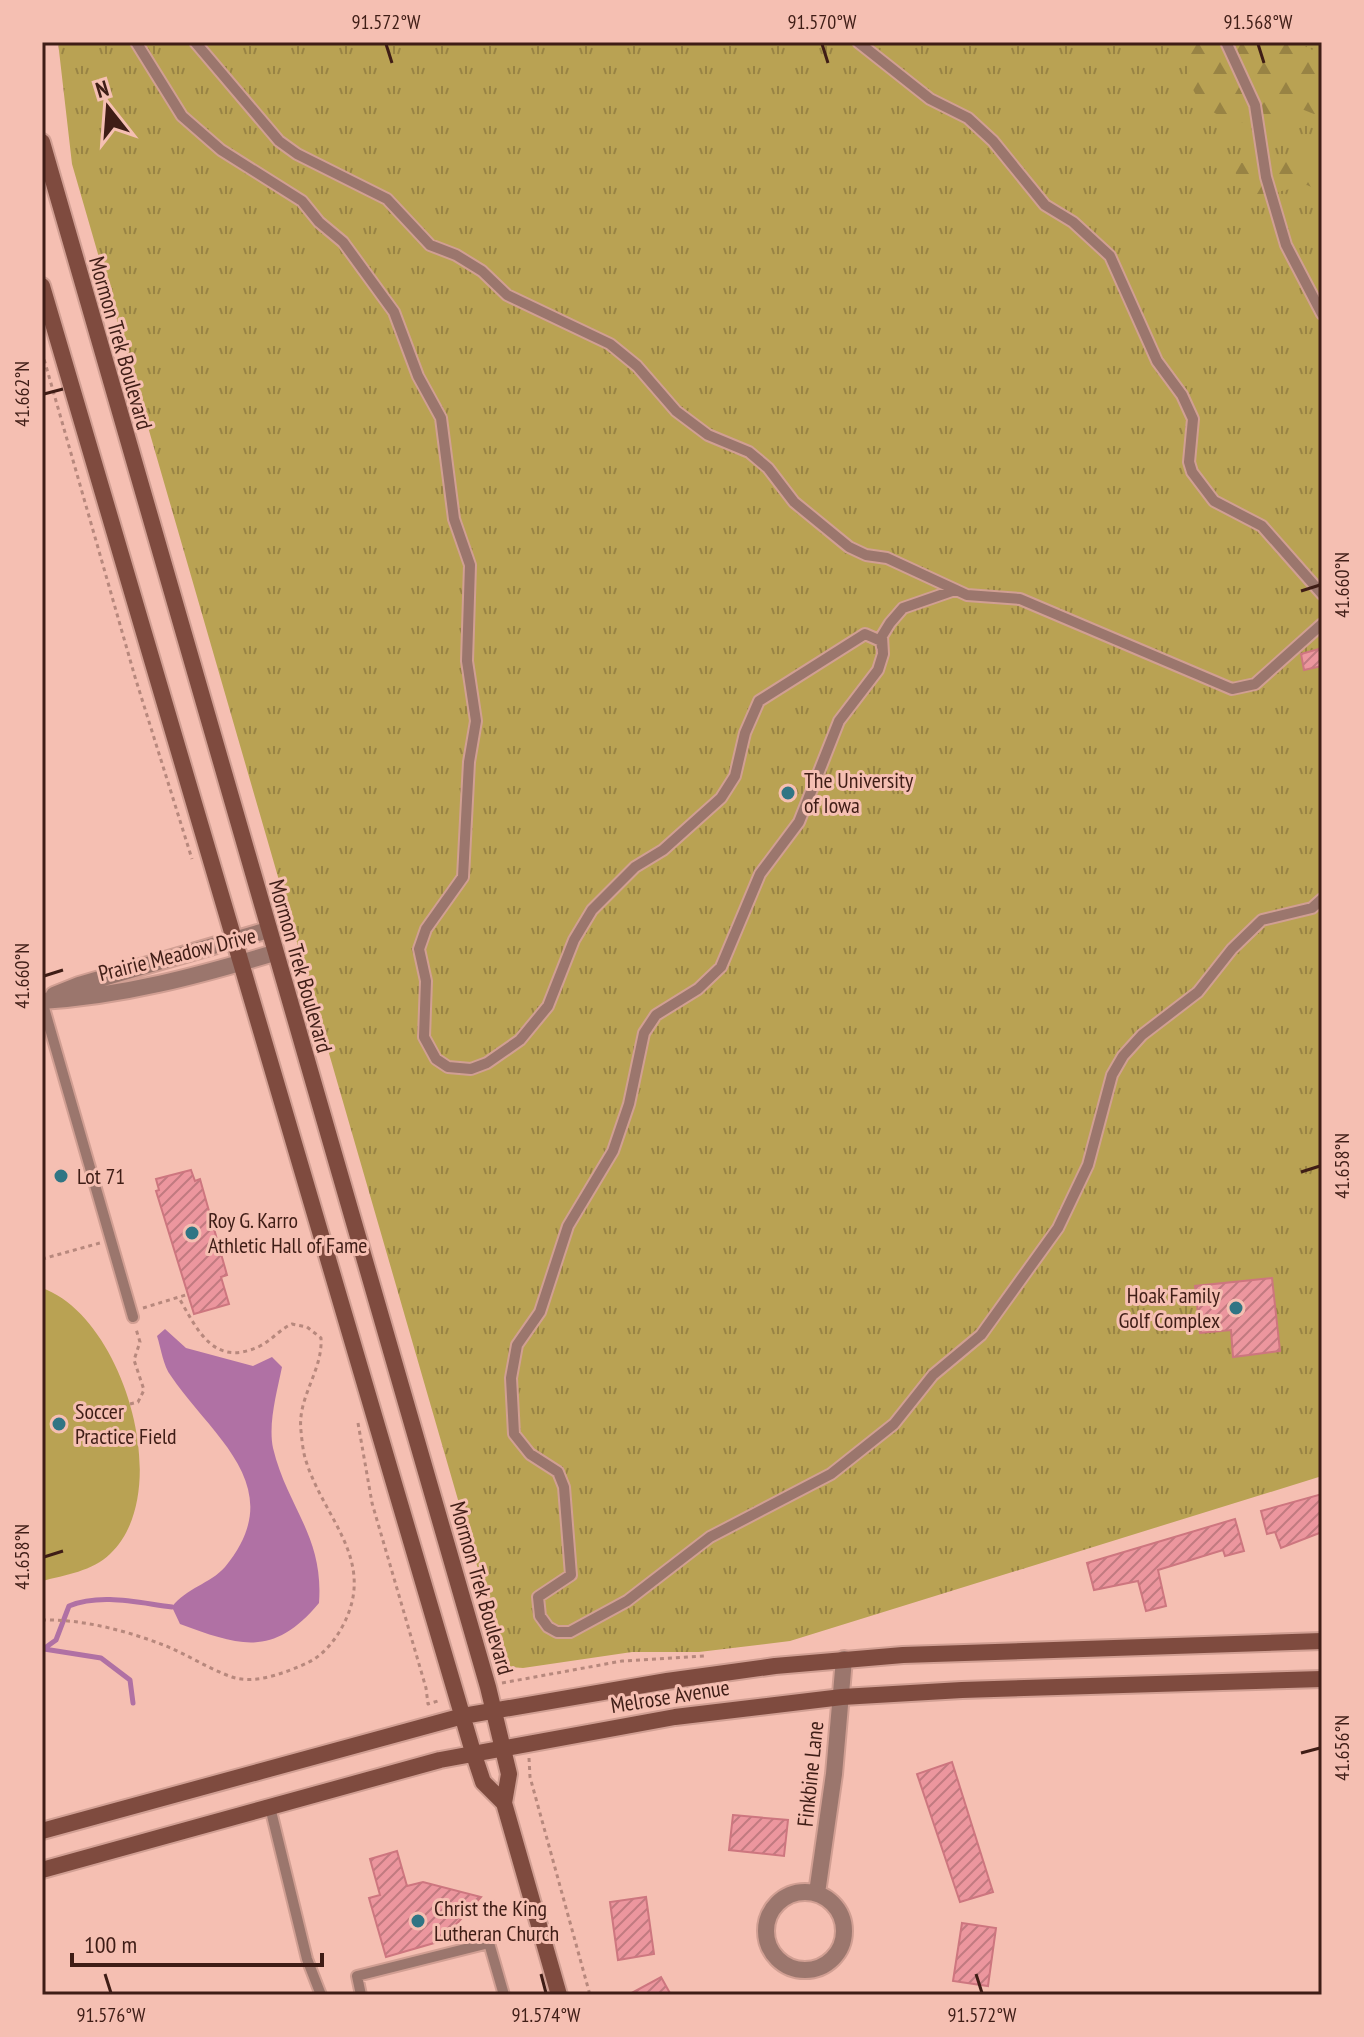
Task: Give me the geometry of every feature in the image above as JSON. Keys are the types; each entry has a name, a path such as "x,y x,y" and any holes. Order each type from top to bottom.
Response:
{"main road":[{"name":"Mormon Trek Boulevard","path":"42,142 494,1709 509,1774 504,1803 559,1995"},
{"name":"Mormon Trek Boulevard","path":"42,286 473,1752 483,1782 504,1803"},
{"name":"Melrose Avenue","path":"42,1831 463,1716 667,1681 844,1659 1322,1641"},
{"name":"Melrose Avenue","path":"42,1870 473,1752 675,1717 842,1697 1322,1679"}],"street":[{"name":"Prairie Meadow Drive","path":"268,930 79,985 42,1001 139,990 274,953"},
{"name":"Finkbine Lane","path":"817,1893 834,1774 844,1659"},
{"path":"817,1893 836,1906 844,1926 844,1936 840,1948 824,1965 794,1969 771,1951 765,1926 769,1914 789,1895 817,1893"}],"lane":[{"path":"136,42 182,116 221,150 302,201 319,222 343,242 394,312 418,376 441,418 454,519 470,565 467,661 476,721 469,762 463,877 426,929 419,949 426,981 424,1037 436,1059 448,1067 471,1069 495,1059 531,1029 548,1006 574,940 592,910 635,867 663,850 721,798 735,776 745,733 759,701 865,634 881,641 883,654"},
{"path":"195,42 268,130 297,154 387,199 430,245 456,255 482,271 507,295 610,344 637,366 676,411 708,435 749,452 768,468 794,502 849,547 866,555 887,558 955,590 980,597 1020,599 1232,689 1255,684 1322,624"},
{"path":"858,42 930,99 968,118 993,141 1045,205 1073,222 1110,256 1157,361 1182,395 1193,419 1189,462 1192,472 1214,501 1262,526 1322,594"},
{"path":"1226,42 1255,105 1266,177 1286,245 1322,314"},
{"path":"955,590 903,608 882,636 883,654 878,670 839,721 799,822 760,874 721,967 698,989 656,1015 644,1033 629,1104 613,1151 568,1226 540,1312 514,1355 511,1378 514,1434 530,1454 558,1472 564,1487 571,1575 538,1597 537,1606 548,1627 557,1632 570,1632 627,1601 710,1537 831,1474 894,1424 933,1375 981,1335 1058,1228 1088,1165 1112,1075 1123,1056 1142,1035 1198,992 1232,949 1262,920 1312,908 1322,899"},
{"path":"42,1001 132,1314"},
{"path":"270,1807 307,1959 321,1995"},
{"path":"361,1995 357,1976 489,1943 504,1995"}],"path":[{"path":"42,352 135,677 196,873"},
{"path":"42,1259 111,1239"},
{"path":"130,1404 138,1402 144,1390 134,1360 140,1342 132,1314 189,1294"},
{"path":"42,1620 61,1619 116,1630 166,1646 235,1678 281,1675 315,1659 335,1641 350,1613 355,1569 345,1537 305,1461 301,1426 304,1397 322,1354 321,1338 307,1327 292,1324 262,1345 236,1352 220,1350 201,1338 179,1298"},
{"path":"358,1423 372,1503 428,1704"},
{"path":"511,1680 622,1661 705,1656"},
{"path":"531,1767 530,1777 590,1995"}],"green space":[{"name":"The University of Iowa","path":"58,42 1322,42 1322,1476 790,1641 699,1652 632,1652 523,1668 510,1667 504,1659 72,164"},
{"path":"1187,42 1297,42 1322,55 1322,123 1314,114 1299,108 1278,126 1238,122 1208,108 1190,83"},
{"path":"1322,158 1322,192 1307,185 1256,197 1239,183 1232,162 1265,163"},
{"path":"42,1288 71,1305 96,1333 117,1368 131,1408 139,1450 139,1490 129,1526 110,1554 87,1568 42,1581"}],"shaded area":[{"path":"165,1329 186,1348 253,1366 272,1357 282,1367 272,1418 273,1448 316,1559 319,1603 302,1621 271,1640 238,1642 201,1632 180,1624 172,1607 225,1567 243,1538 250,1512 248,1487 238,1464 166,1367 157,1336"}],"building":[{"path":"1322,648 1322,666 1304,670 1301,654"},
{"name":"Roy G. Karro Athletic Hall of Fame","path":"191,1170 195,1181 200,1179 227,1275 221,1277 229,1304 194,1314 156,1191 159,1190 156,1179"},
{"name":"Hoak Family Golf Complex","path":"1272,1278 1280,1351 1233,1357 1231,1330 1200,1333 1195,1286"},
{"path":"1322,1494 1322,1532 1281,1548 1275,1532 1267,1534 1261,1511"},
{"path":"1235,1519 1244,1551 1225,1556 1223,1550 1158,1570 1166,1606 1146,1611 1138,1581 1094,1590 1087,1563"},
{"path":"952,1762 993,1892 960,1902 917,1774"},
{"path":"733,1815 788,1820 784,1856 729,1850"},
{"name":"Christ the King Lutheran Church","path":"397,1851 407,1886 423,1882 481,1897 441,1941 386,1957 369,1898 380,1895 370,1859"},
{"path":"646,1897 654,1954 618,1960 610,1902"},
{"path":"962,1923 996,1928 988,1986 953,1981"},
{"path":"661,1977 671,1995 628,1995"}],"waterway":[{"path":"42,1650 56,1640 69,1606 81,1602 133,1601 172,1607"},
{"path":"44,1649 101,1658 130,1680 133,1703"}],"place":[{"name":"The University of Iowa","path":"788,793"},
{"name":"Lot 71","path":"61,1176"},
{"name":"Roy G. Karro Athletic Hall of Fame","path":"192,1233"},
{"name":"Hoak Family Golf Complex","path":"1236,1308"},
{"name":"Soccer Practice Field","path":"59,1424"},
{"name":"Christ the King Lutheran Church","path":"418,1921"}]}
